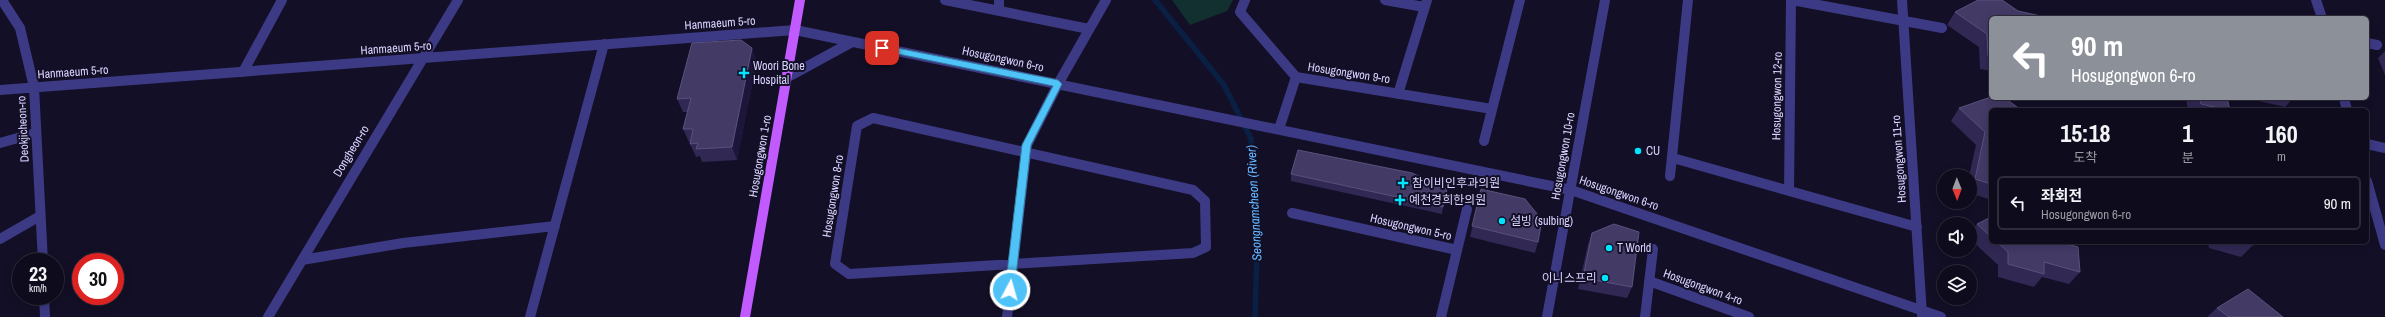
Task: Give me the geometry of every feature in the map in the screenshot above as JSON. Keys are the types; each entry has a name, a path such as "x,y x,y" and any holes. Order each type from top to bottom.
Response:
{"main road":[{"name":"Hosugongwon 1-ro","path":"745,317 800,0"}],"street":[{"name":"Deokjicheon-ro","path":"2,0 20,28 34,87 42,253"},
{"path":"244,72 282,0"},
{"name":"Dongheon-ro","path":"268,317 458,0"},
{"path":"945,0 1089,30"},
{"path":"999,0 999,11"},
{"path":"1007,317 1026,145 1058,84 1106,0"},
{"name":"Hosugongwon 9-ro","path":"1245,0 1240,12 1296,77 1492,109"},
{"name":"Hosugongwon 9-ro","path":"1385,0 1426,4 1398,94"},
{"path":"1484,141 1520,0"},
{"name":"Hosugongwon 10-ro","path":"1546,317 1571,190 1605,0"},
{"path":"1670,176 1688,0"},
{"path":"1792,0 1942,28"},
{"name":"Hosugongwon 12-ro","path":"1789,191 1792,0"},
{"name":"Hosugongwon 11-ro","path":"1902,0 1922,314"},
{"path":"2316,0 2321,16"},
{"name":"Hanmaeum 5-ro","path":"0,90 795,30"},
{"name":"Hosugongwon 6-ro","path":"795,30 1571,190 1922,314 1941,317"},
{"path":"786,78 852,42"},
{"path":"530,317 604,44"},
{"name":"Hosugongwon 9-ro","path":"1279,129 1296,77"},
{"name":"Hosugongwon 8-ro","path":"873,118 1193,190 1205,201 1206,247 1193,253 1013,264 849,274 835,264 856,126 873,118"},
{"path":"0,143 36,133"},
{"path":"2369,144 2385,148"},
{"path":"1672,158 1917,227"},
{"path":"2369,188 2385,245"},
{"path":"1457,250 1467,209"},
{"name":"Hosugongwon 5-ro","path":"1292,213 1457,250 1441,317"},
{"path":"0,239 40,216"},
{"path":"302,260 403,243 555,226"},
{"name":"Hosugongwon 4-ro","path":"1644,317 1654,249"},
{"name":"Hosugongwon 4-ro","path":"1649,281 1748,317"},
{"path":"44,305 45,317"}],"green space":[{"path":"1172,0 1233,0 1227,11 1190,25"}],"building":[{"path":"1978,0 2002,0 2018,11 2041,16 1989,16 1988,56 1987,34 1955,12"},
{"path":"741,40 752,48 732,147 696,149 698,143 690,144 693,129 683,129 691,98 677,99 692,43"},
{"path":"1989,98 1989,100 2008,100 2018,108 1989,108 1989,183 1977,180 1977,170 1985,132 1959,108"},
{"path":"2200,100 2228,100 2230,108 2218,108 2201,104"},
{"path":"1298,150 1412,173 1447,189 1443,207 1291,174"},
{"name":"설빙 (sulbing)","path":"1481,189 1525,199 1542,220 1538,242 1472,226"},
{"path":"1989,218 1989,235 1977,224"},
{"path":"1614,224 1639,232 1632,287 1583,278 1592,233"},
{"path":"1999,244 2068,244 2078,247 2080,272 2044,262 2044,274 2008,264 2008,252"},
{"path":"2248,289 2283,317 2229,317 2217,308"}],"waterway":[{"name":"Seongnamcheon (River)","path":"1155,0 1224,85 1251,139 1257,250 1255,317"}],"place":[{"name":"Woori Bone Hospital","path":"744,73"},
{"name":"CU","path":"1638,151"},
{"name":"참이비인후과의원","path":"1403,183"},
{"name":"예천경희한의원","path":"1400,200"},
{"name":"설빙 (sulbing)","path":"1502,221"},
{"name":"T World","path":"1609,248"},
{"name":"이니스프리","path":"1605,278"}],"route":[{"path":"882,48 1058,84 1026,145 1010,290"}]}
